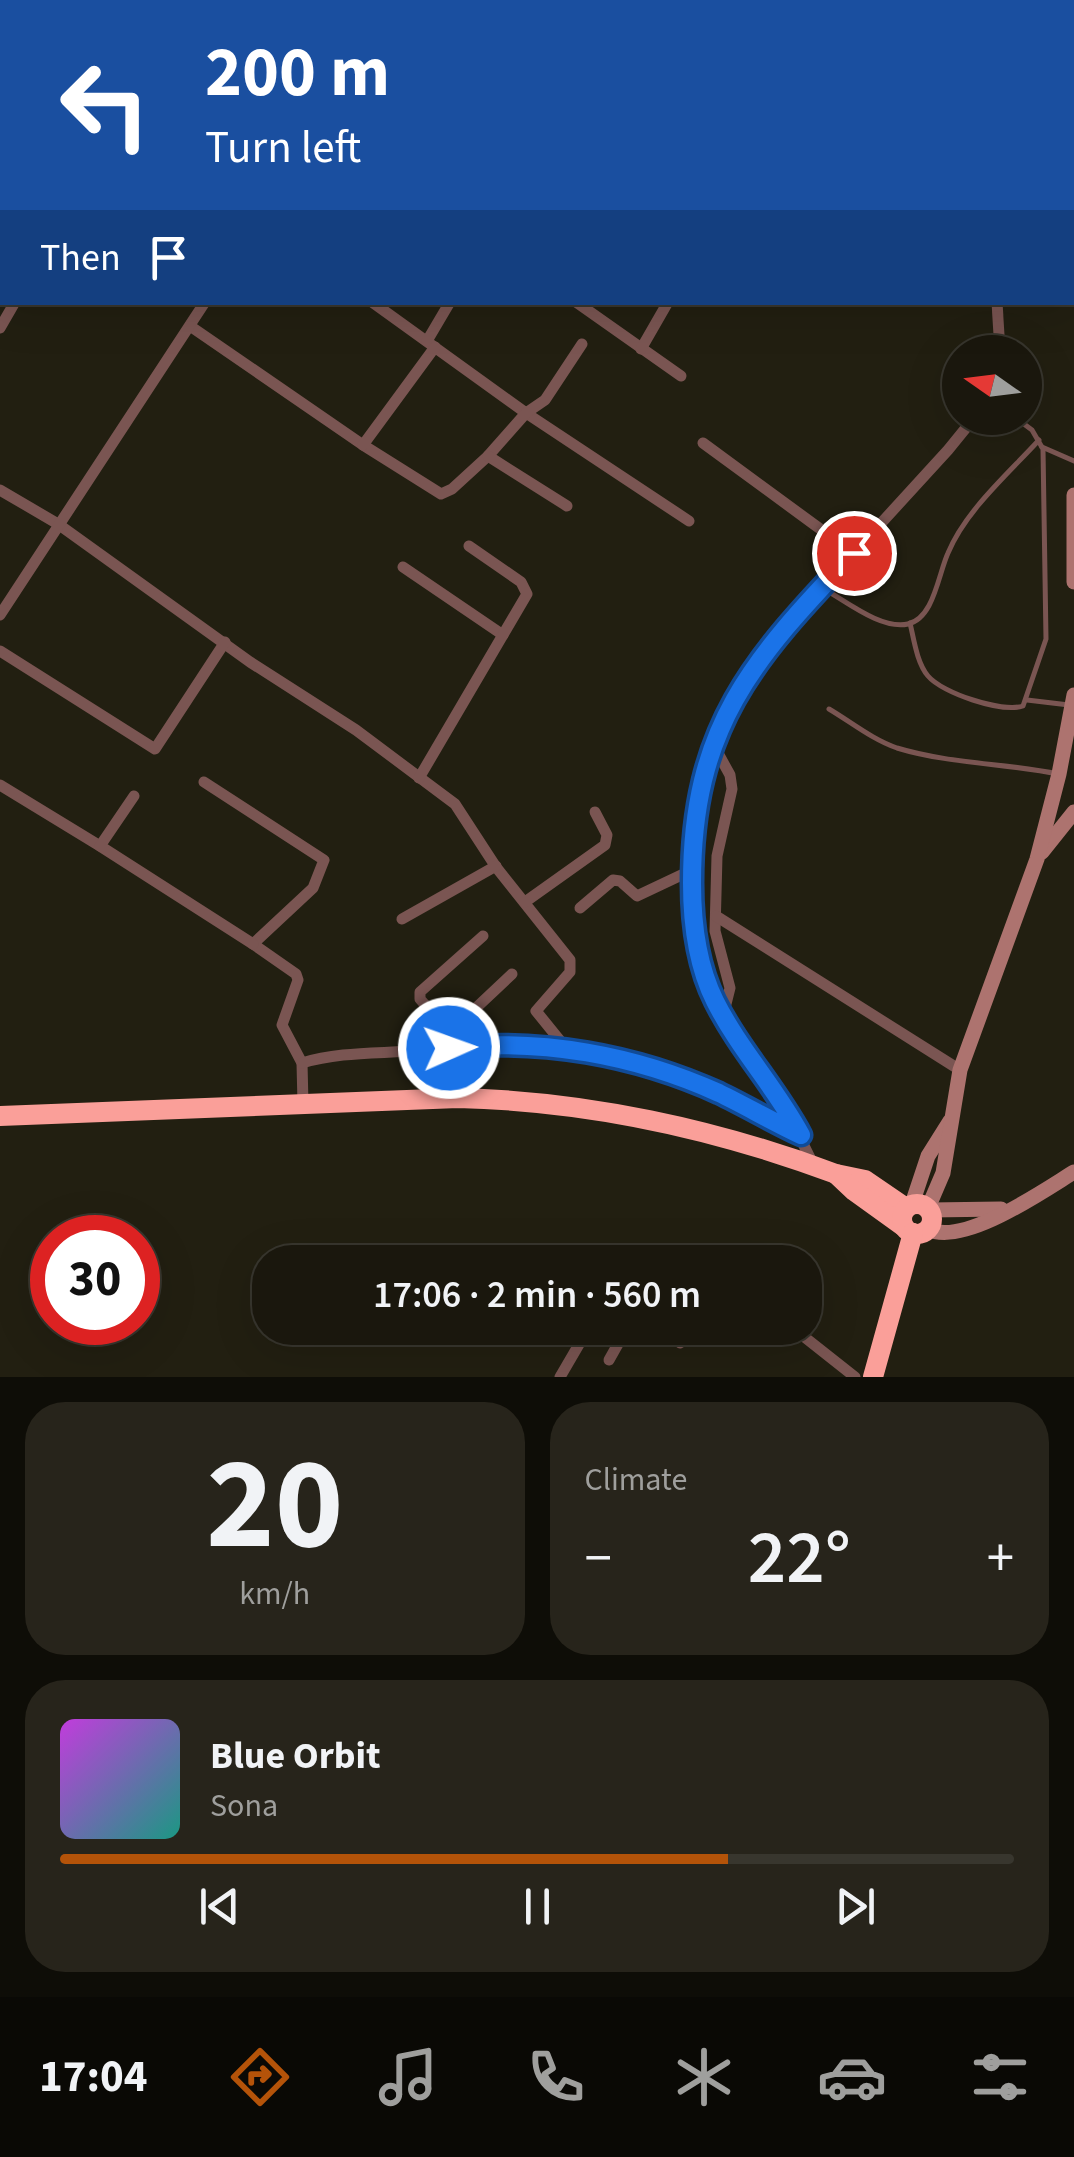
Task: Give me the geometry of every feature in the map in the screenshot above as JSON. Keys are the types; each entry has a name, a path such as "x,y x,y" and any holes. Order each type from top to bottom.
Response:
{"highway":[{"path":"0,1116 458,1098 521,1100 658,1122 814,1166 836,1174 854,1192 917,1217 873,1377"}],"street":[{"path":"0,615 204,305"},
{"path":"376,305 526,414 689,522"},
{"path":"363,445 430,344 449,305"},
{"path":"580,305 681,376"},
{"path":"641,348 666,305"},
{"path":"997,305 999,335"},
{"path":"190,326 363,445 442,494 488,456 548,396 582,344"},
{"path":"814,1166 784,1104 723,1016 699,955 692,906 696,824 713,744 744,681 767,648 959,435"},
{"path":"703,443 854,553"},
{"path":"488,456 567,506"},
{"path":"0,490 58,524 356,730 463,813 496,866 570,960 570,972 536,1010 566,1048"},
{"path":"1074,495 1074,582"},
{"path":"419,778 526,599 526,588 469,546"},
{"path":"402,567 503,635"},
{"path":"0,651 156,749 225,642"},
{"path":"917,1217 928,1156 953,1118 960,1070 1037,859 1060,774 1073,700"},
{"path":"713,744 730,774 732,789 717,856 716,931 730,988 723,1016"},
{"path":"204,782 324,860 314,888 253,944"},
{"path":"0,785 296,974 298,985 282,1025 302,1063 303,1104"},
{"path":"100,846 134,796"},
{"path":"525,902 605,844 606,836 595,812"},
{"path":"1037,859 1074,812"},
{"path":"402,919 496,866"},
{"path":"580,908 614,880 620,880 637,896 692,870"},
{"path":"716,916 960,1070"},
{"path":"450,1042 420,999 420,992 483,936"},
{"path":"450,1042 461,1022 512,974"},
{"path":"302,1063 332,1055 450,1042 566,1048 612,1056 716,1092 801,1135"},
{"path":"917,1217 938,1234 954,1233 999,1216 1074,1172"},
{"path":"917,1217 1010,1208"},
{"path":"560,1377 580,1345"},
{"path":"610,1360 618,1345"},
{"path":"815,1345 855,1377"}],"lane":[{"path":"910,624 922,667 937,684 967,698 1004,708 1023,706 1046,640 1042,447 1035,435"},
{"path":"821,588 886,623 910,624 926,611 948,551 964,524 1040,439"},
{"path":"1042,447 1074,462"},
{"path":"1027,700 1073,700"},
{"path":"829,709 897,748 980,766 1023,766 1060,774"}],"route":[{"path":"449,1048 566,1048 612,1056 716,1092 801,1135 714,1000 699,955 692,906 692,864 703,782 713,744 744,681 767,648 854,553"}]}
